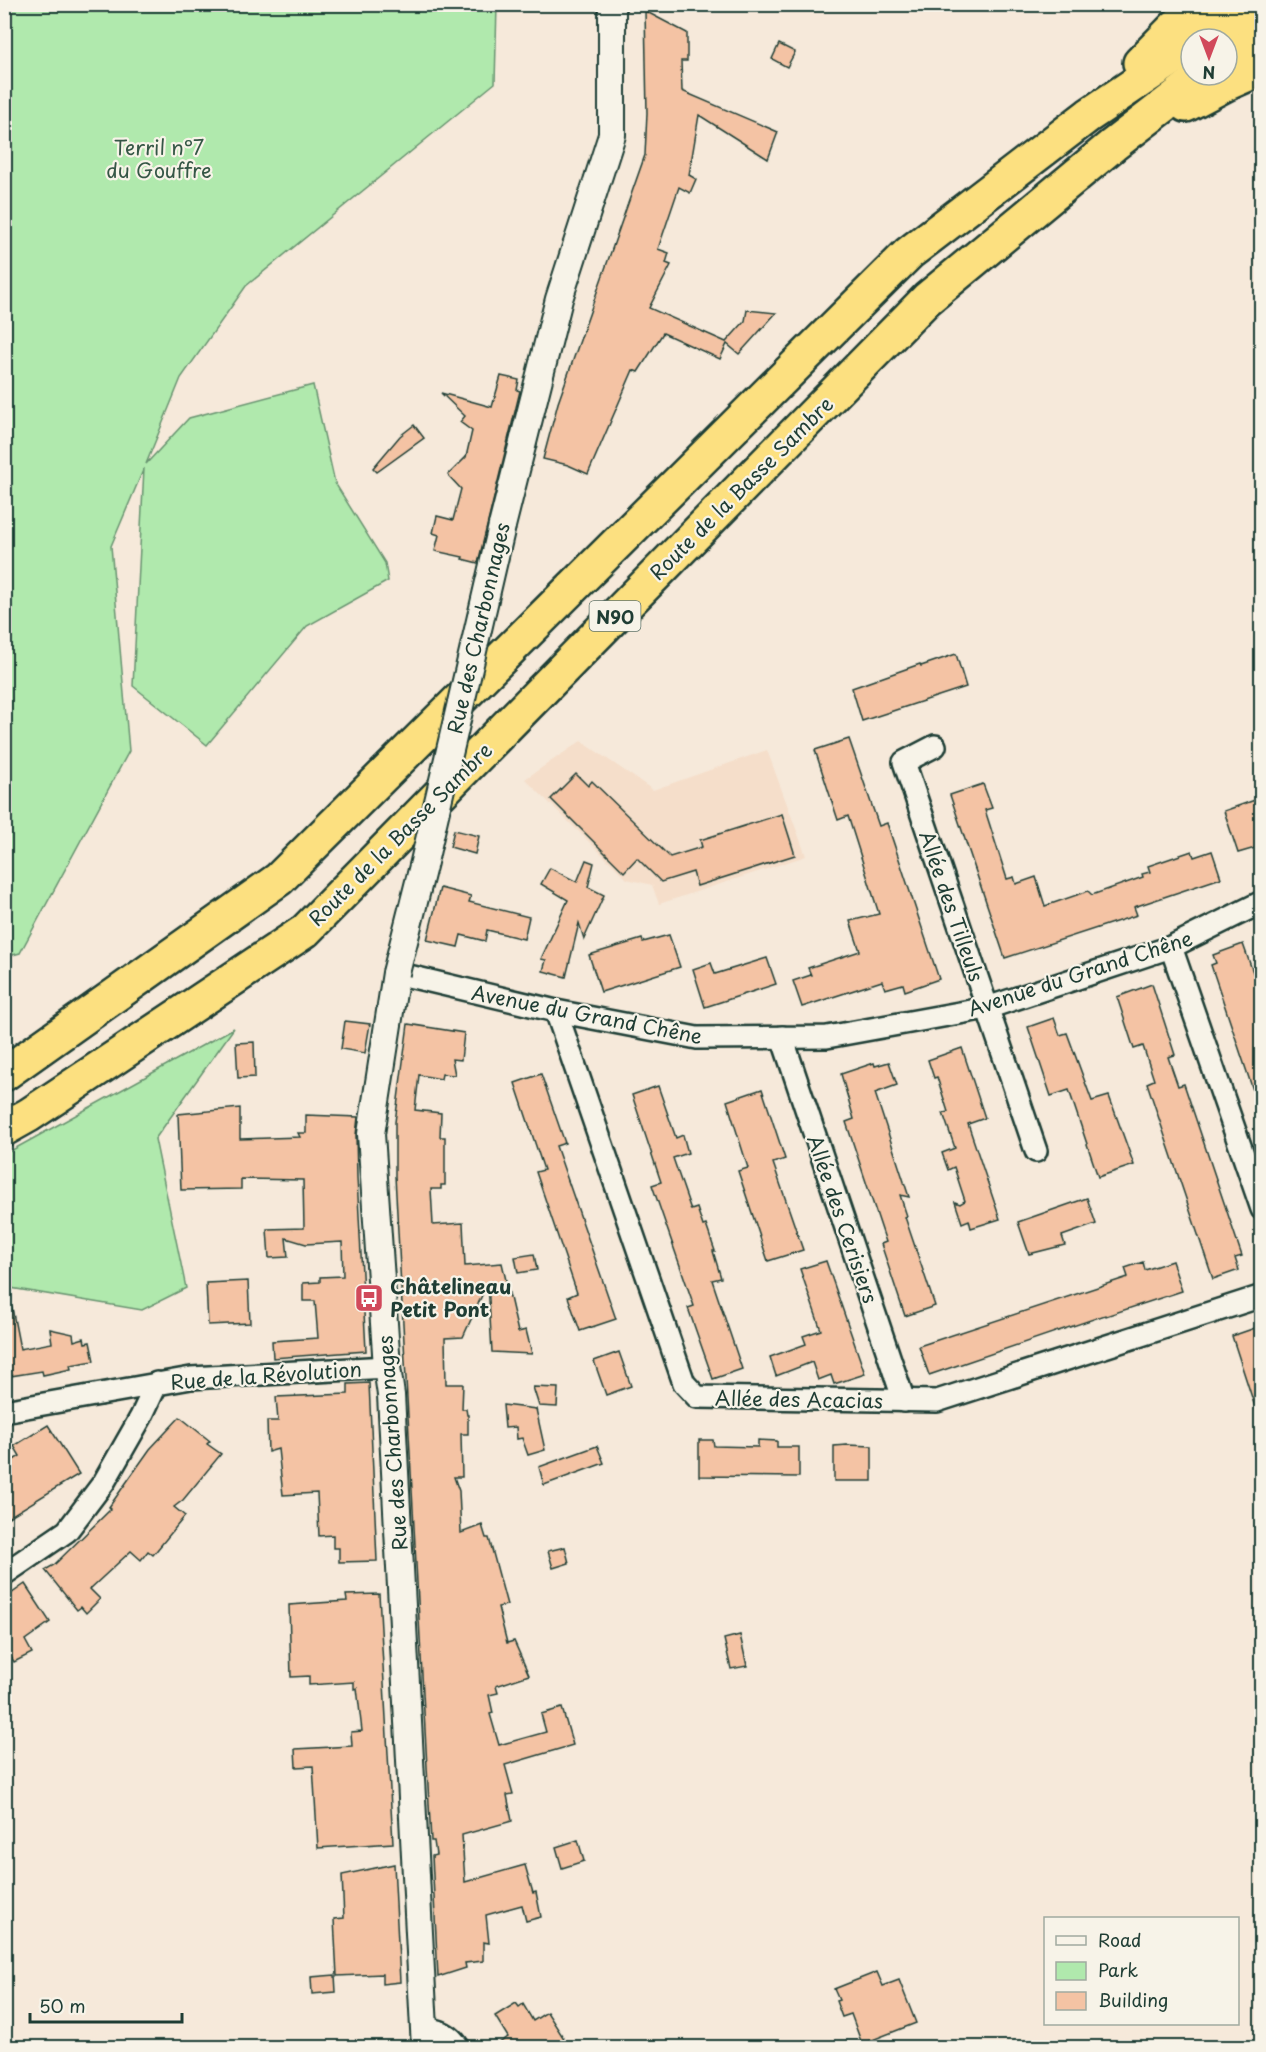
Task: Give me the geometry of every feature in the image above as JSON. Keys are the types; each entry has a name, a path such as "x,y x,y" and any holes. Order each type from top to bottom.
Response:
{"highway":[{"path":"1089,115 1176,26 1202,4"},
{"path":"1218,27 1252,4"},
{"path":"1239,52 1262,36"},
{"name":"N90","path":"4,1074 279,879 909,253 1089,115 1179,54"},
{"path":"1113,145 1228,83 1262,68"},
{"name":"Route de la Basse Sambre","path":"4,1129 30,1115 305,931 927,299 1113,145 1188,87"}],"street":[{"name":"Rue des Charbonnages","path":"424,2038 392,1419 371,1134 396,973 502,526 559,299 612,135 612,4"},
{"name":"Allée des Tilleuls","path":"935,746 904,762 1036,1151"},
{"name":"Avenue du Grand Chêne","path":"396,973 556,1011 697,1038 827,1037 987,1008 1171,947 1262,902"},
{"path":"1171,947 1262,1209"},
{"name":"Allée des Acacias","path":"556,1011 684,1383 697,1397 937,1401 1262,1296"},
{"name":"Allée des Cerisiers","path":"782,1037 904,1401"},
{"name":"Rue de la Révolution","path":"4,1412 191,1378 387,1367"},
{"path":"4,1574 67,1531 104,1482 141,1417 157,1383"},
{"path":"424,2038 433,2029 452,2037 459,2048"}],"shaded area":[{"path":"581,741 653,790 767,750 806,856 659,904 652,885 627,879 525,779"}],"green space":[{"name":"Terril n°7 du Gouffre","path":"4,5 497,5 495,83 246,286 181,378 146,464 189,418 313,385 335,483 385,563 388,581 307,626 207,745 133,686 144,468 111,546 129,751 20,953 5,957"},
{"path":"234,1028 155,1139 186,1288 142,1310 5,1287 5,1154"}],"building":[{"path":"645,11 687,33 687,61 681,61 682,91 778,132 768,159 699,115 689,175 696,179 690,193 679,187 658,249 669,253 666,263 671,265 649,308 726,342 745,321 747,310 776,313 739,354 727,344 720,359 663,333 638,372 633,370 588,474 568,465 543,459 558,403 645,155 647,113"},
{"path":"779,44 795,52 787,67 772,59"},
{"path":"501,376 519,380 517,390 520,391 478,563 435,551 439,535 433,533 437,516 453,520 461,489 448,475 466,457 472,431 460,422 465,416 441,393 492,407"},
{"path":"414,425 424,438 377,472 373,468 400,436"},
{"path":"956,654 966,687 862,721 852,688"},
{"path":"849,739 879,826 887,823 939,979 905,991 903,984 885,989 882,981 802,1007 793,981 811,975 808,968 860,951 850,921 879,914 848,816 838,820 815,750"},
{"path":"576,774 588,786 592,781 670,857 702,847 700,840 782,814 795,855 697,886 693,872 661,882 637,858 624,872 551,799"},
{"path":"983,784 992,808 985,810 1007,879 1014,877 1016,884 1036,877 1045,906 1088,891 1092,895 1143,877 1142,874 1150,872 1148,866 1192,851 1194,857 1212,851 1221,878 1134,907 1137,915 1005,958 950,795"},
{"path":"1255,800 1262,817 1262,846 1238,853 1224,811"},
{"path":"454,830 479,836 475,854 450,847"},
{"path":"586,860 594,863 588,887 604,895 584,939 579,923 566,977 543,971 546,960 541,959 568,900 541,884 550,868 577,882"},
{"path":"440,888 471,896 469,902 529,917 524,939 487,930 485,941 461,935 458,947 427,940"},
{"path":"669,935 680,967 601,992 589,955 642,939 643,942"},
{"path":"1243,944 1262,998 1262,1105 1258,1105 1211,965 1216,963 1213,955"},
{"path":"767,958 776,984 705,1007 693,969 711,963 715,974"},
{"path":"1152,984 1175,1055 1168,1057 1178,1086 1184,1084 1242,1256 1235,1258 1239,1270 1213,1279 1147,1083 1154,1080 1143,1046 1134,1049 1117,997"},
{"path":"1054,1018 1060,1035 1067,1033 1092,1101 1109,1096 1134,1165 1098,1177 1069,1090 1051,1096 1028,1027"},
{"path":"345,1021 370,1024 365,1053 341,1049"},
{"path":"408,1024 464,1033 461,1060 452,1059 455,1075 442,1074 441,1079 419,1075 415,1110 441,1113 440,1137 445,1137 445,1185 441,1185 441,1189 431,1189 433,1225 463,1223 465,1266 502,1263 518,1332 526,1330 532,1354 492,1352 488,1282 463,1337 445,1338 446,1384 463,1384 462,1409 466,1409 468,1415 468,1434 461,1434 462,1477 454,1477 459,1491 461,1533 482,1525 486,1538 489,1538 507,1605 498,1607 507,1643 514,1641 529,1675 496,1686 498,1693 489,1695 493,1713 490,1714 499,1745 546,1732 541,1714 562,1708 573,1745 505,1765 513,1794 507,1795 512,1821 462,1835 465,1882 525,1865 533,1893 536,1892 541,1917 526,1921 522,1905 486,1915 489,1943 483,1942 483,1961 465,1963 466,1968 438,1977 432,1856 436,1855 434,1841 431,1841 395,1176 395,1122"},
{"path":"254,1042 255,1077 238,1078 236,1043"},
{"path":"962,1048 985,1118 968,1124 1000,1219 971,1228 969,1220 962,1223 955,1202 960,1204 965,1201 954,1167 948,1170 942,1153 955,1148 943,1113 948,1112 937,1077 934,1078 928,1060"},
{"path":"889,1062 897,1085 875,1093 909,1197 900,1195 907,1216 905,1217 935,1306 905,1316 881,1244 886,1242 846,1122 854,1119 841,1074 874,1063 875,1066"},
{"path":"541,1074 565,1143 556,1146 616,1319 580,1331 568,1297 577,1293 536,1172 544,1170 515,1083"},
{"path":"658,1086 676,1138 683,1135 688,1153 673,1158 691,1210 697,1208 715,1251 713,1251 721,1278 712,1280 742,1369 713,1379 688,1308 694,1306 652,1185 661,1182 632,1095"},
{"path":"762,1089 785,1159 773,1163 803,1250 768,1261 738,1171 748,1168 727,1101"},
{"path":"240,1108 240,1139 300,1137 298,1133 306,1133 306,1115 358,1117 357,1177 366,1351 273,1358 272,1341 318,1338 315,1301 303,1301 303,1283 320,1282 320,1277 343,1276 342,1242 306,1244 286,1238 288,1257 269,1258 267,1229 304,1228 303,1180 241,1179 241,1189 181,1190 178,1114"},
{"path":"1087,1198 1096,1224 1062,1236 1065,1245 1029,1254 1018,1222"},
{"path":"534,1254 537,1270 518,1273 515,1257"},
{"path":"826,1261 865,1374 834,1384 831,1375 818,1380 812,1362 776,1376 770,1357 806,1344 803,1336 821,1330 800,1269"},
{"path":"1172,1261 1182,1291 929,1375 919,1346 1128,1277 1125,1268 1143,1262 1145,1270"},
{"path":"248,1281 250,1323 208,1325 206,1283"},
{"path":"12,1308 20,1349 52,1343 50,1329 73,1334 74,1341 84,1338 85,1343 90,1342 94,1361 70,1365 71,1369 43,1375 42,1371 4,1377 4,1309"},
{"path":"1258,1327 1262,1336 1262,1415 1258,1416 1232,1336"},
{"path":"619,1352 631,1386 606,1395 594,1361"},
{"path":"369,1383 377,1561 339,1562 339,1548 333,1548 333,1535 319,1536 317,1493 283,1495 278,1449 268,1452 267,1421 278,1421 276,1397 348,1394 348,1384"},
{"path":"533,1387 558,1388 557,1407 539,1406"},
{"path":"503,1405 536,1409 545,1450 528,1455 522,1438 517,1439 516,1427 505,1428"},
{"path":"180,1417 210,1441 207,1444 221,1454 183,1500 174,1507 185,1516 153,1555 148,1551 141,1560 131,1551 90,1589 100,1599 86,1613 81,1607 77,1610 45,1570 54,1565 111,1509 109,1507 150,1449"},
{"path":"48,1425 79,1474 4,1520 4,1466 20,1456 14,1446"},
{"path":"699,1440 713,1440 714,1446 758,1447 758,1440 777,1441 777,1447 799,1447 799,1477 699,1476"},
{"path":"597,1446 604,1463 544,1485 539,1467"},
{"path":"834,1446 872,1446 872,1481 834,1481"},
{"path":"565,1547 569,1563 553,1568 548,1551"},
{"path":"25,1584 50,1622 25,1640 32,1653 14,1662 4,1645 4,1599"},
{"path":"379,1594 393,1843 318,1848 313,1766 296,1767 295,1749 352,1746 351,1732 362,1731 357,1688 354,1689 354,1682 309,1685 309,1676 291,1677 289,1605 347,1601 346,1595"},
{"path":"740,1635 747,1666 731,1669 724,1639"},
{"path":"578,1840 584,1861 562,1868 556,1847"},
{"path":"394,1864 400,1982 382,1984 382,1974 337,1976 334,1919 344,1918 342,1875"},
{"path":"877,1972 883,1986 899,1980 916,2023 862,2044 851,2014 842,2017 834,1989"},
{"path":"335,1975 336,1992 312,1994 311,1977"},
{"path":"516,2003 519,2007 523,2004 533,2021 547,2012 570,2048 492,2048 508,2037 495,2016"}],"place":[{"name":"Châtelineau Petit Pont","path":"369,1298"}]}
